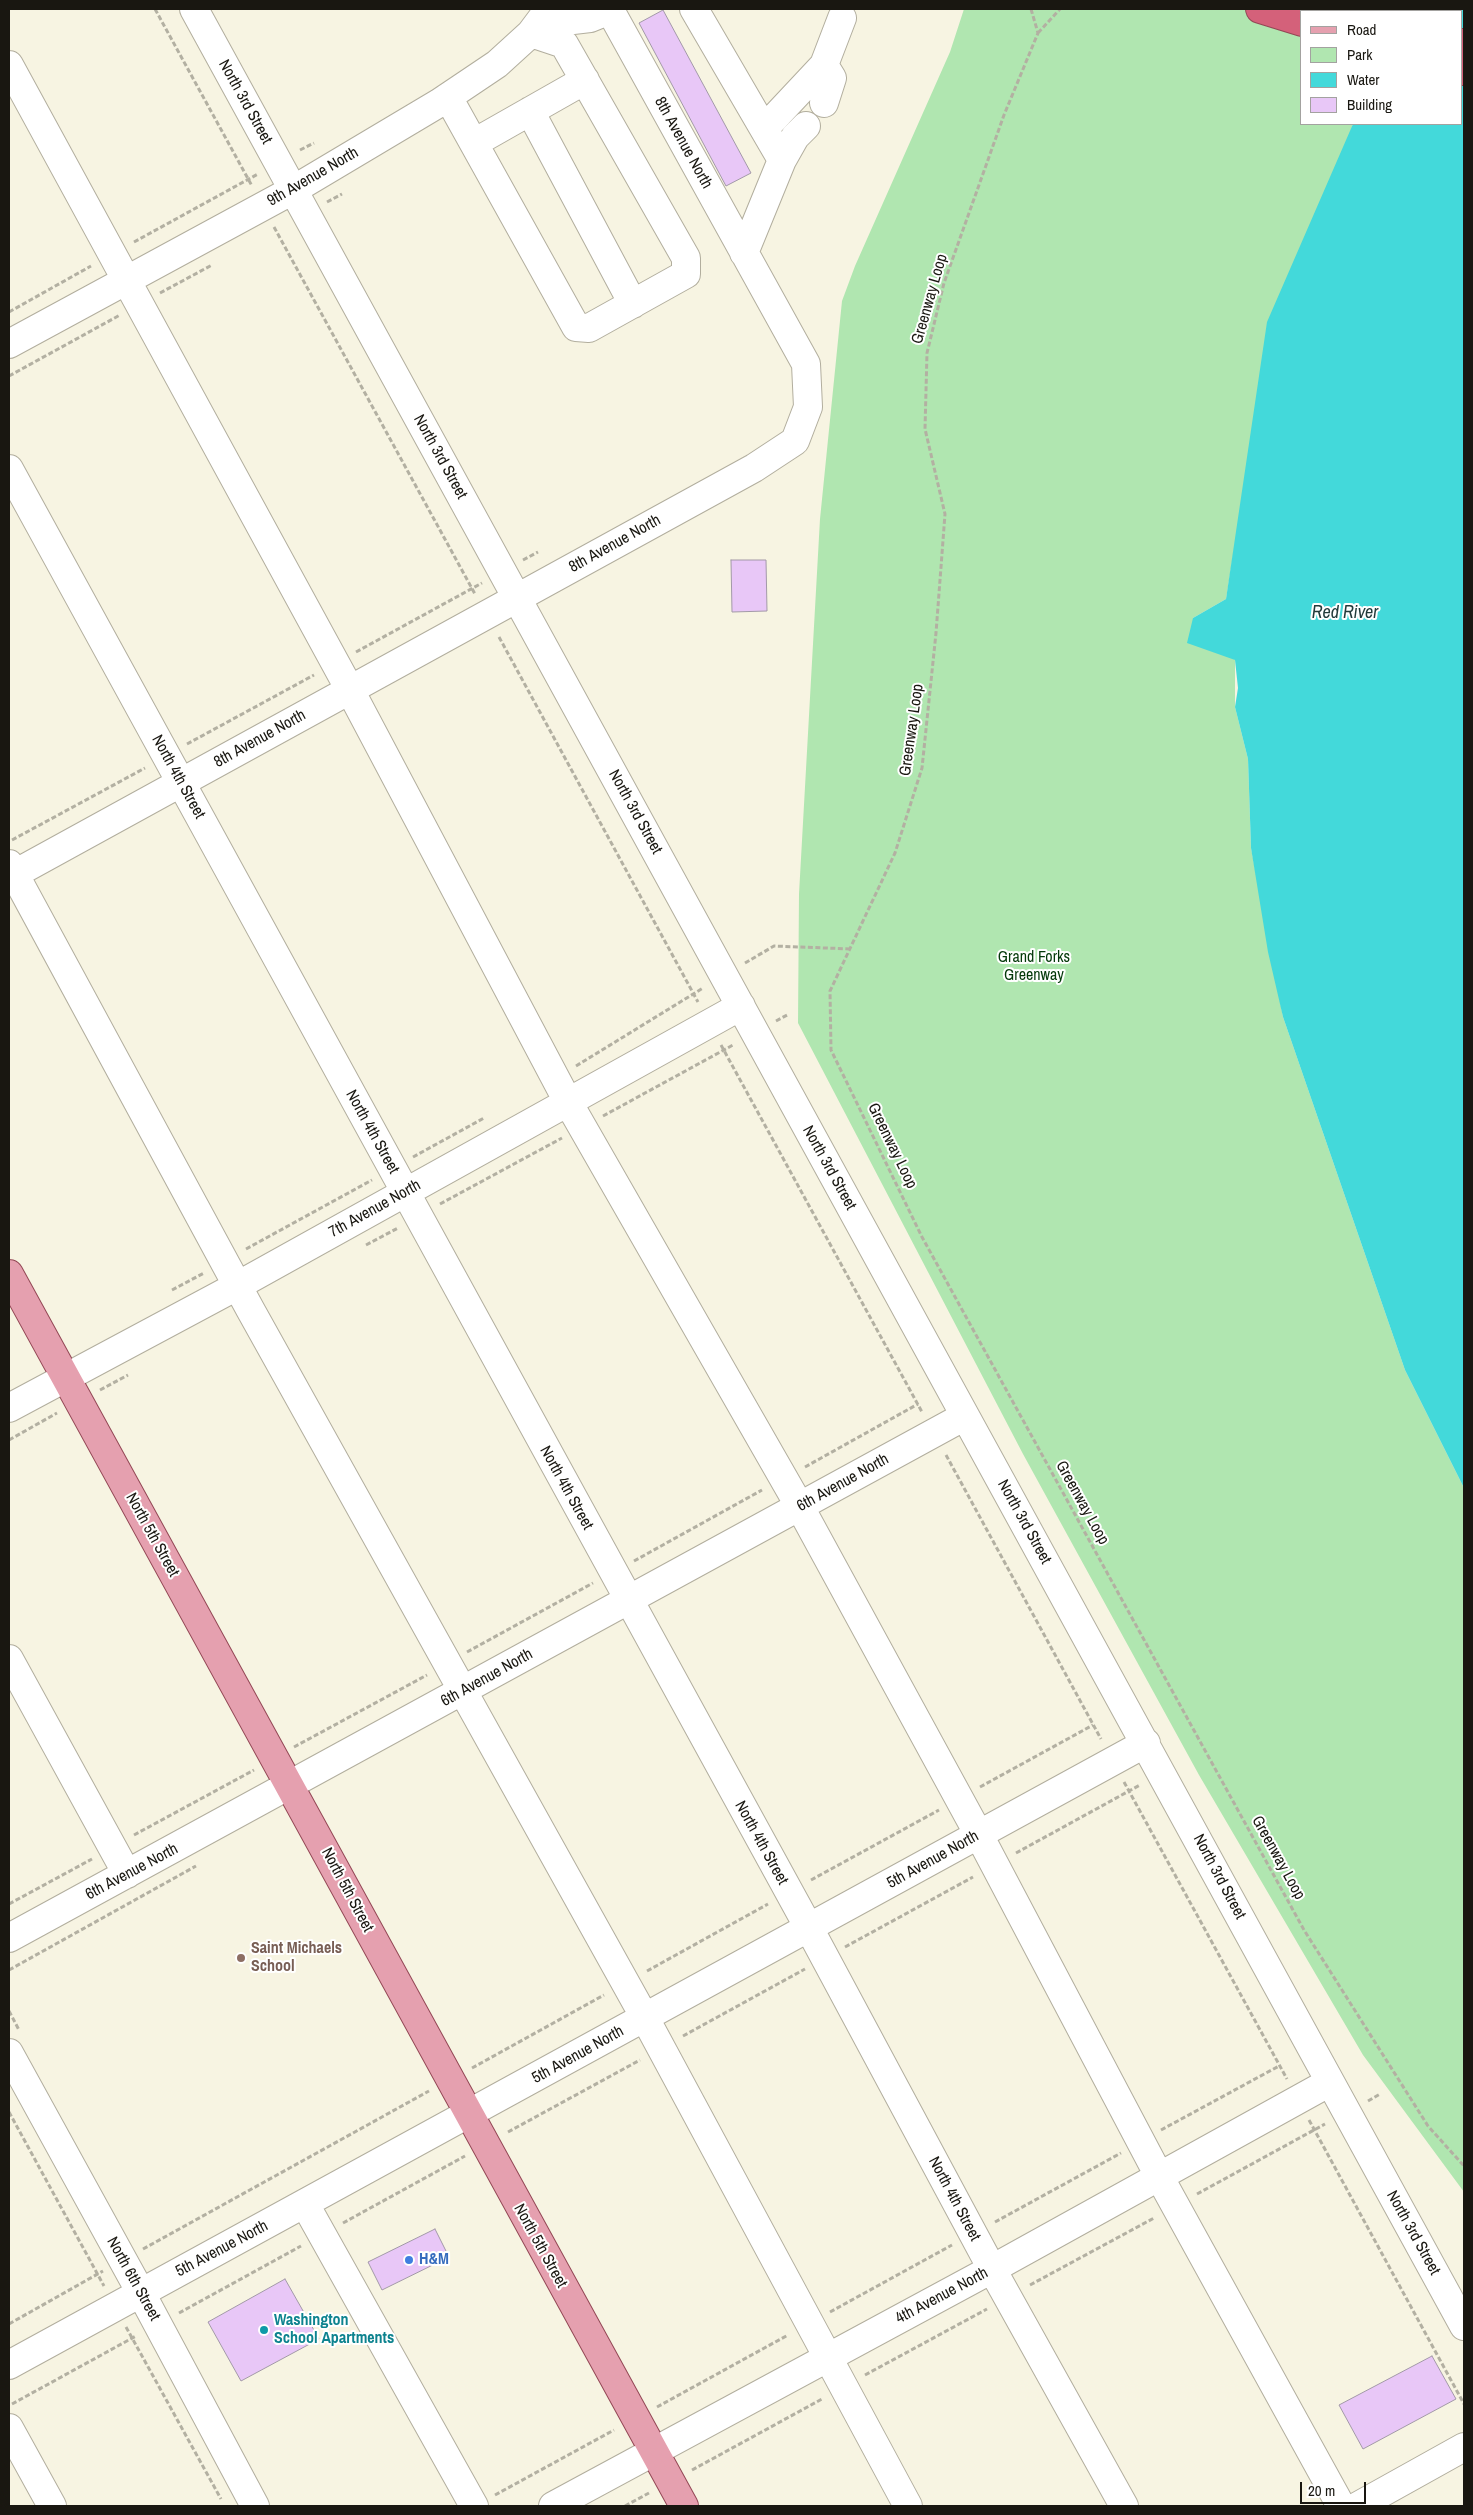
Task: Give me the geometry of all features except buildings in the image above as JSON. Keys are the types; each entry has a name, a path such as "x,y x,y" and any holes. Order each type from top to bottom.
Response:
{"highway":[{"path":"1260,9 1300,21"}],"main road":[{"name":"North 5th Street","path":"9,1274 291,1786 468,2116 684,2506"}],"street":[{"name":"North 3rd Street","path":"194,9 1464,2326"},
{"path":"448,97 576,327 589,328 686,274 686,258 564,44 531,32 549,9"},
{"name":"9th Avenue North","path":"9,344 293,190 448,97 497,64 531,32 556,22 590,18 611,9"},
{"name":"8th Avenue North","path":"11,872 181,782 518,598 754,468 795,441 808,407 806,364 611,9"},
{"path":"694,9 782,160"},
{"path":"764,129 824,65 842,18"},
{"path":"9,65 350,690 562,1090 800,1506 979,1835 1159,2176 1341,2506"},
{"path":"824,65 832,78 824,103"},
{"path":"474,143 585,80"},
{"path":"530,111 633,304"},
{"path":"744,253 782,160 795,137 806,126"},
{"name":"North 4th Street","path":"9,469 809,1928 992,2269 1124,2506"},
{"path":"11,872 237,1286 645,2018 908,2506"},
{"name":"7th Avenue North","path":"9,1408 237,1286 405,1192 562,1090 710,1024 741,1006"},
{"name":"6th Avenue North","path":"9,1938 291,1786 965,1416"},
{"path":"9,1659 127,1874"},
{"name":"5th Avenue North","path":"9,2366 1146,1743"},
{"name":"North 6th Street","path":"9,2054 158,2324 255,2506"},
{"name":"4th Avenue North","path":"553,2506 992,2269 1330,2082"},
{"path":"305,2204 483,2501"},
{"path":"9,2428 52,2506"},
{"path":"1358,2506 1464,2448"}],"path":[{"path":"155,9 1464,2404"},
{"path":"1031,9 1038,33"},
{"name":"Greenway Loop","path":"1060,9 1038,33 1004,115 944,283 926,352 926,429 945,514 936,633 922,768 895,853 852,949 830,991 831,1050 922,1237 1304,1930 1428,2126 1464,2166"},
{"path":"9,312 314,143"},
{"path":"267,234 342,194"},
{"path":"9,376 217,262"},
{"path":"9,842 538,552"},
{"path":"562,1090 694,994 774,946 852,949"},
{"path":"164,1294 490,1115"},
{"path":"9,2324 1093,1725"},
{"path":"9,2406 1162,1773"},
{"path":"483,2501 1279,2066"}],"green space":[{"name":"Grand Forks Greenway","path":"964,9 1405,9 1300,10 1300,125 1353,125 1242,500 1226,599 1193,618 1235,660 1235,707 1248,759 1251,848 1283,1017 1405,1370 1464,1488 1464,2192 1363,2055 1199,1775 1023,1454 798,1023 799,894 820,519 842,301 855,266 950,52"}],"water":[{"name":"Red River","path":"1464,9 1464,1488 1405,1370 1283,1017 1268,952 1251,848 1248,759 1235,707 1238,688 1235,660 1187,643 1193,618 1226,599 1267,322 1353,125 1463,125 1463,10 1404,10"}],"pier":[{"path":"1449,9 1453,10 1402,10"}],"place":[{"name":"Saint Michaels School","path":"241,1958"},
{"name":"H&M","path":"409,2260"},
{"name":"Washington School Apartments","path":"264,2330"}]}
